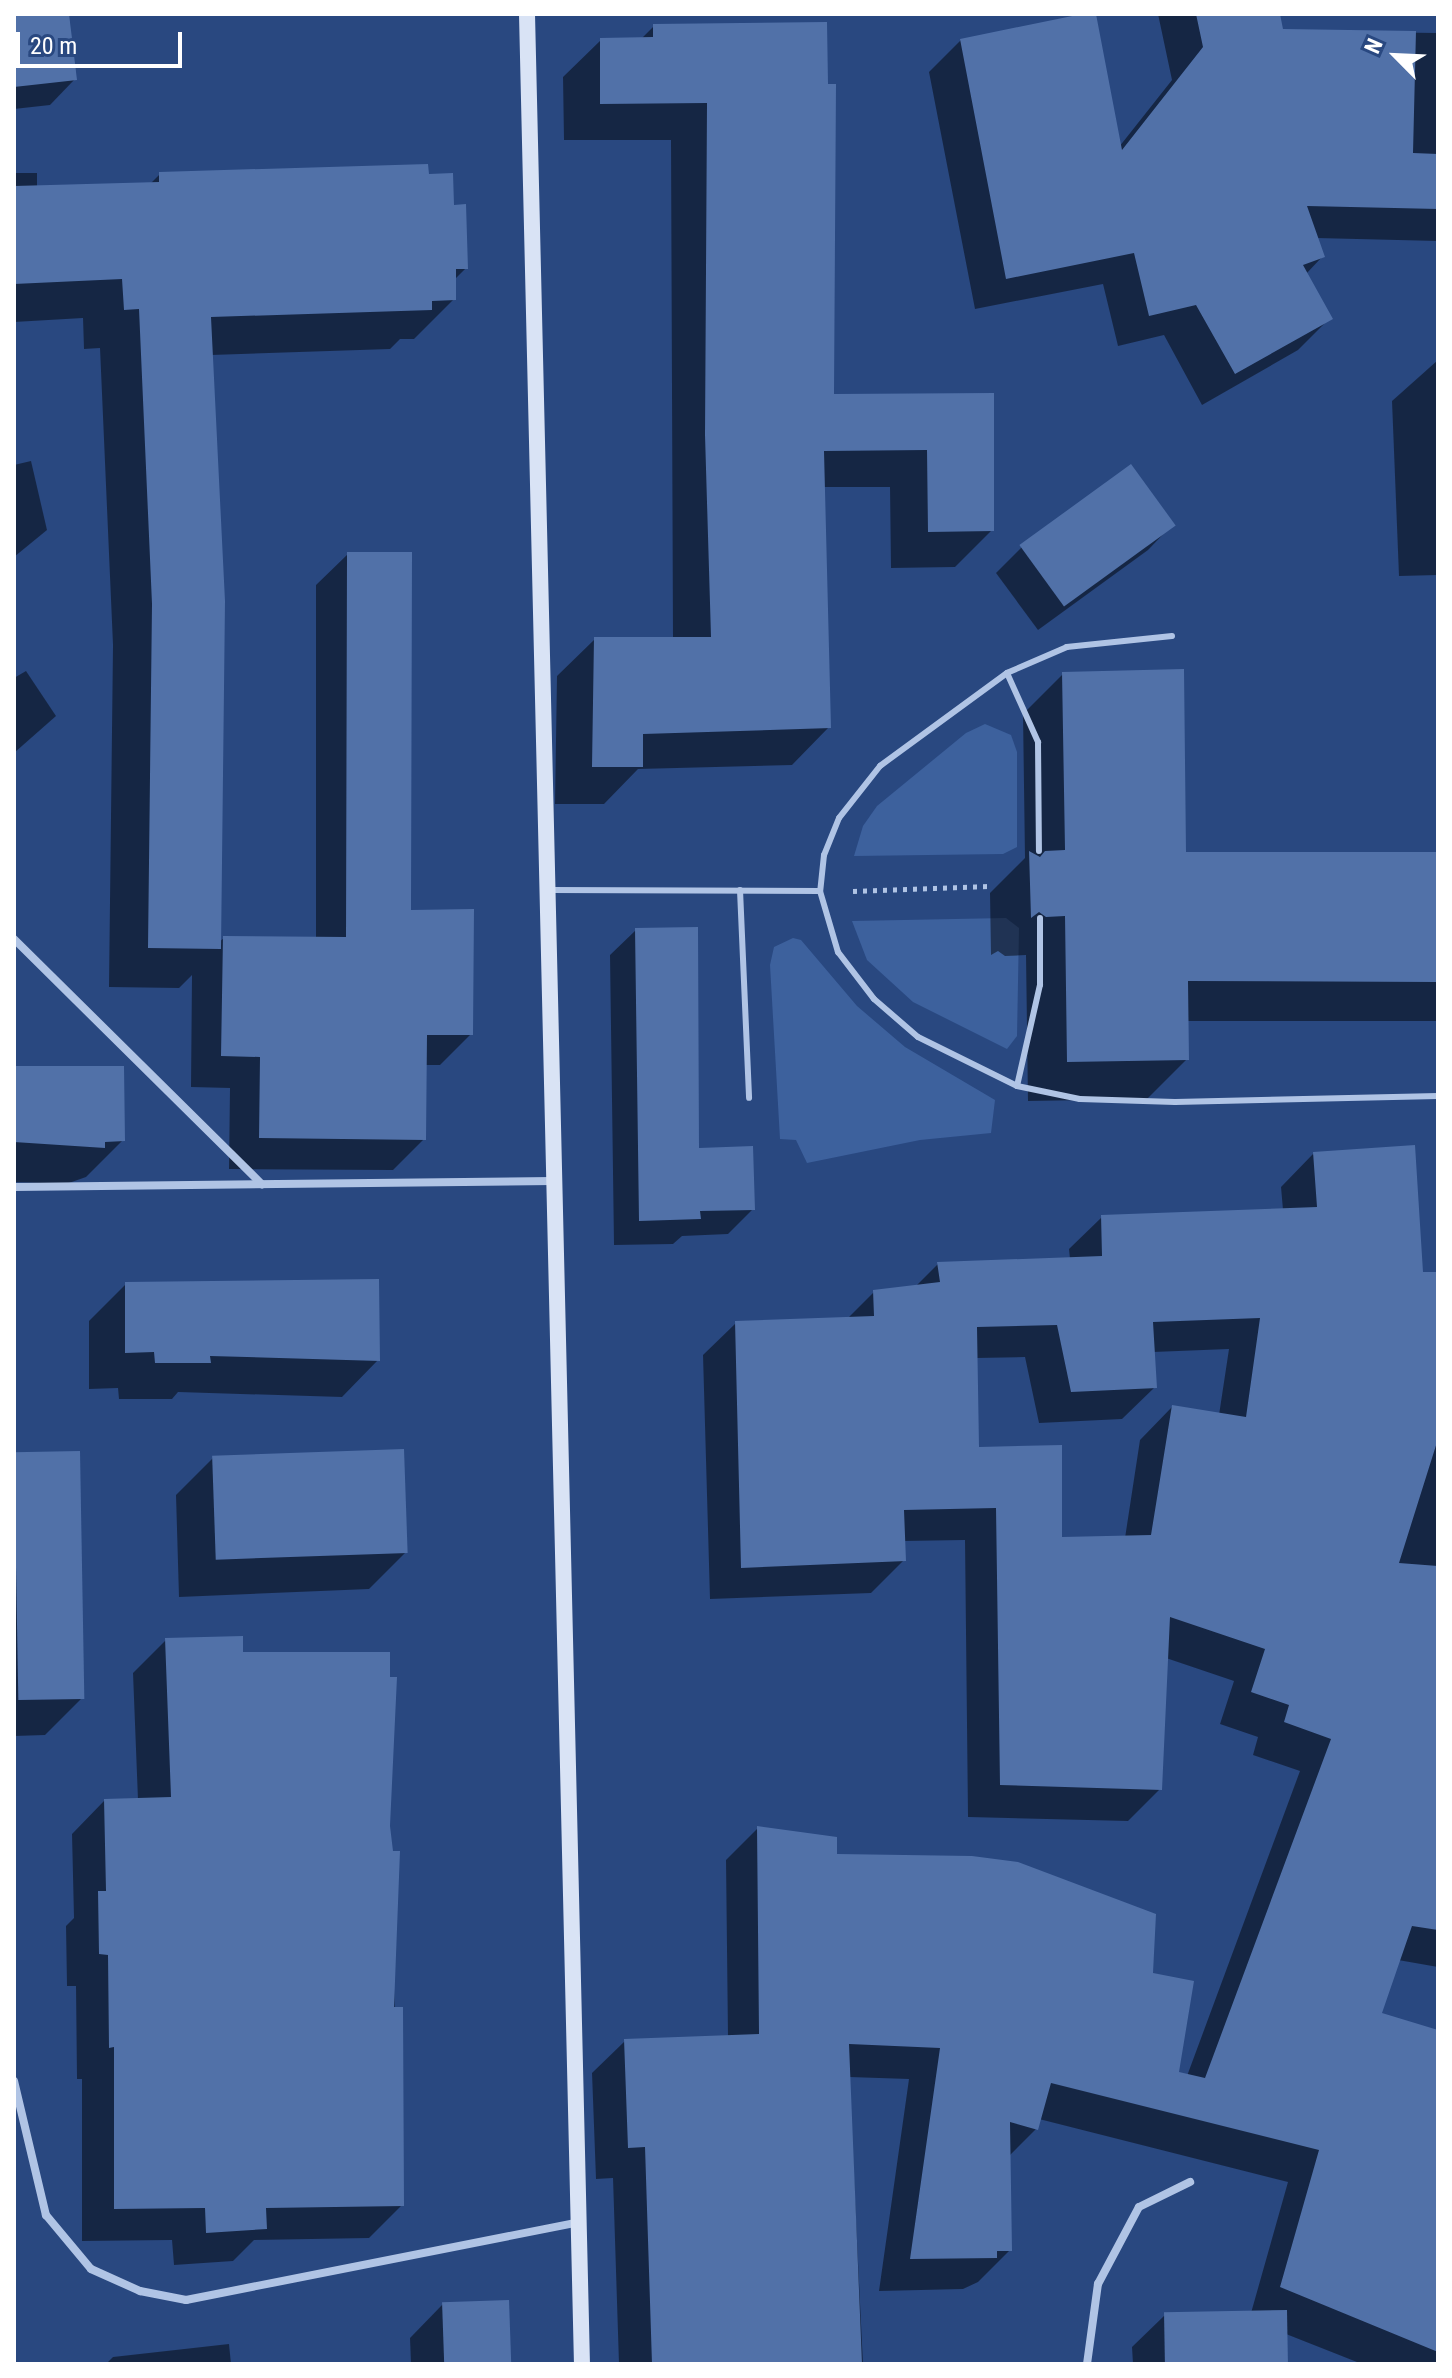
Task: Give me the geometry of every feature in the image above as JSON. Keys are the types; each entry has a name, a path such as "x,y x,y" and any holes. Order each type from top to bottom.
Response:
{"main road":[{"path":"527,14 582,2364"}],"street":[{"path":"14,939 262,1184"},
{"path":"14,1187 553,1181"},
{"path":"14,2081 46,2215 91,2269 140,2291 186,2300 579,2222"},
{"path":"1087,2364 1098,2284 1139,2207 1190,2182"}],"lane":[{"path":"1172,636 1067,647 1007,673 880,766 839,818 824,855 820,891 838,952 874,999 918,1037 1017,1086 1080,1099 1175,1102 1438,1096"},
{"path":"1007,673 1038,742 1039,851"},
{"path":"546,890 820,891"},
{"path":"740,890 749,1098"},
{"path":"1017,1086 1040,985 1040,918"}],"path":[{"path":"859,891 989,886"}],"shaded area":[{"path":"985,724 1011,735 1017,752 1017,847 1003,854 854,856 863,826 877,806 966,733"},
{"path":"1006,918 1019,928 1017,1036 1007,1049 913,1002 867,960 852,921"},
{"path":"793,938 801,940 857,1006 905,1047 995,1100 991,1133 920,1140 807,1163 796,1140 780,1139 770,965 774,947"}],"building":[{"path":"14,14 69,14 77,80 14,87"},
{"path":"1082,14 1096,14 1122,150 1203,47 1196,14 1280,14 1283,29 1416,31 1413,153 1438,154 1438,209 1307,206 1325,257 1303,265 1333,319 1235,374 1196,305 1149,316 1134,253 1006,279 960,39"},
{"path":"827,22 828,84 836,84 834,394 994,393 994,531 928,532 927,450 824,451 831,728 643,734 643,767 592,767 594,637 711,637 705,435 707,103 600,104 600,38 653,37 653,24"},
{"path":"428,164 429,174 453,173 454,205 466,204 468,269 456,269 456,300 432,301 432,310 211,317 225,601 221,949 148,948 152,604 139,309 124,310 122,279 14,284 14,186 159,182 159,172"},
{"path":"1131,464 1176,525 1064,607 1019,545"},
{"path":"347,552 412,552 411,910 474,909 473,1035 427,1035 426,1140 259,1138 260,1057 221,1056 223,936 346,937"},
{"path":"1184,669 1186,852 1438,852 1438,982 1188,981 1189,1060 1067,1062 1065,916 1046,917 1039,912 1031,918 1029,851 1040,857 1045,851 1065,850 1062,672"},
{"path":"698,927 699,1148 753,1146 755,1210 700,1211 701,1219 639,1221 635,928"},
{"path":"14,1066 124,1066 125,1141 105,1142 105,1148 14,1142"},
{"path":"1415,1145 1423,1272 1438,1272 1438,1439 1399,1563 1438,1566 1438,1930 1412,1926 1382,2013 1438,2030 1438,2352 1280,2287 1319,2150 1051,2083 1038,2130 1010,2122 1012,2251 997,2251 997,2258 910,2259 940,2048 849,2044 862,2364 652,2364 645,2147 628,2148 624,2039 759,2034 757,1826 837,1837 837,1854 972,1856 1018,1862 1156,1914 1153,1973 1194,1981 1179,2072 1205,2078 1331,1739 1284,1722 1289,1705 1251,1692 1265,1649 1170,1617 1162,1790 1000,1785 996,1508 904,1510 906,1561 741,1568 735,1321 874,1316 873,1290 940,1282 937,1262 1102,1256 1101,1215 1317,1207 1313,1152","holes":["1260,1318 1246,1417 1172,1405 1151,1535 1062,1537 1062,1445 979,1447 977,1327 1057,1325 1071,1392 1157,1388 1153,1322"]},
{"path":"379,1279 380,1361 210,1356 211,1363 155,1363 154,1352 125,1353 125,1282"},
{"path":"404,1449 408,1553 216,1560 212,1456"},
{"path":"80,1451 84,1699 18,1700 14,1452"},
{"path":"243,1636 243,1652 390,1652 390,1677 397,1677 390,1826 393,1851 400,1851 394,2007 403,2007 404,2206 266,2208 267,2229 206,2233 205,2208 114,2209 114,2047 109,2048 108,1955 99,1954 98,1891 106,1891 104,1799 171,1797 165,1638"},
{"path":"509,2300 511,2364 444,2364 442,2302"},
{"path":"1287,2310 1288,2364 1165,2364 1164,2312"}]}
